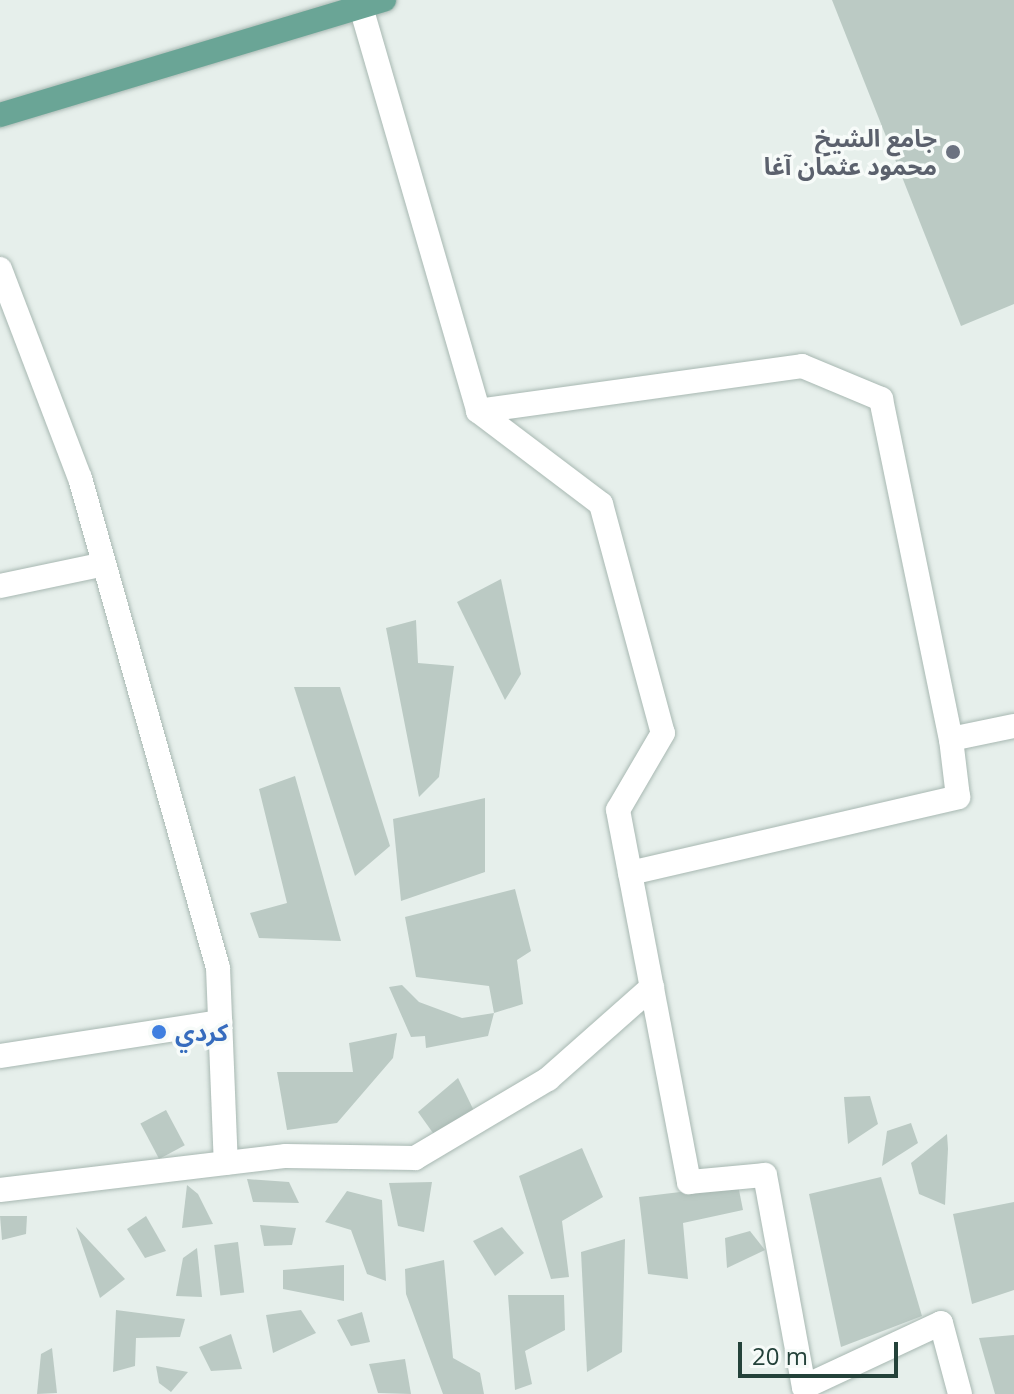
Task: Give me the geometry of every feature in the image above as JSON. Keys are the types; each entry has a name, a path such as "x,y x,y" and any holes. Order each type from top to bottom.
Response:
{"main road":[{"path":"0,115 373,4"}],"street":[{"path":"373,4 478,411 601,504 663,733 618,810 689,1182 765,1175 804,1387 941,1323 960,1394"},
{"path":"0,269 80,478 218,968 226,1163"},
{"path":"478,411 802,366 881,399 951,739 958,797 630,873"},
{"path":"0,586 104,564"},
{"path":"951,739 1014,726"},
{"path":"0,1190 286,1156 415,1158 548,1079 652,987"},
{"path":"0,1056 220,1022"}],"building":[{"name":"جامع الشيخ محمود عثمان آغا","path":"832,0 1014,0 1014,304 961,326"},
{"path":"501,579 521,674 505,700 457,602"},
{"path":"416,620 418,663 454,666 439,777 419,797 386,628"},
{"path":"294,687 340,687 390,846 355,876"},
{"path":"295,776 341,941 259,938 250,913 287,903 259,789"},
{"path":"485,798 485,872 401,901 393,819"},
{"path":"515,889 531,951 517,960 523,1004 494,1013 489,986 416,977 405,917"},
{"path":"402,985 419,1002 462,1018 494,1013 488,1036 426,1048 425,1036 411,1037 389,987"},
{"path":"397,1033 393,1058 337,1123 287,1130 277,1072 353,1072 349,1043"},
{"path":"458,1078 477,1117 438,1140 418,1112"},
{"path":"870,1096 878,1124 848,1144 844,1097"},
{"path":"166,1110 185,1145 159,1159 140,1124"},
{"path":"911,1123 918,1143 882,1166 887,1131"},
{"path":"947,1134 945,1205 919,1194 911,1163"},
{"path":"582,1148 603,1197 562,1221 569,1277 551,1279 519,1176"},
{"path":"881,1177 922,1316 841,1347 809,1194"},
{"path":"247,1179 289,1182 299,1203 253,1202"},
{"path":"432,1182 424,1232 398,1226 389,1183"},
{"path":"187,1185 198,1194 213,1224 182,1228"},
{"path":"738,1185 743,1210 683,1223 688,1279 648,1274 639,1197"},
{"path":"347,1191 382,1200 386,1281 367,1274 351,1230 325,1222"},
{"path":"1014,1202 1014,1290 972,1304 953,1214"},
{"path":"0,1216 27,1216 26,1234 2,1240"},
{"path":"146,1216 166,1251 145,1258 127,1229"},
{"path":"260,1225 296,1228 292,1245 264,1246"},
{"path":"76,1227 125,1279 100,1298"},
{"path":"502,1227 524,1253 495,1276 473,1241"},
{"path":"750,1231 765,1250 727,1268 725,1238"},
{"path":"625,1239 622,1352 587,1372 581,1252"},
{"path":"238,1242 244,1293 220,1296 214,1245"},
{"path":"197,1248 202,1297 176,1296 183,1258"},
{"path":"444,1260 453,1358 480,1373 484,1394 443,1394 406,1294 405,1269"},
{"path":"344,1265 344,1301 283,1289 283,1270"},
{"path":"508,1295 564,1295 565,1330 525,1351 532,1384 515,1390"},
{"path":"116,1310 185,1319 180,1337 136,1338 135,1366 113,1372"},
{"path":"301,1310 316,1333 273,1353 266,1315"},
{"path":"362,1312 370,1342 351,1346 337,1320"},
{"path":"231,1334 242,1369 211,1371 199,1347"},
{"path":"1014,1335 1014,1394 995,1394 979,1338"},
{"path":"52,1348 57,1393 37,1394 41,1354"},
{"path":"405,1359 411,1394 378,1393 369,1364"},
{"path":"156,1366 188,1372 171,1392 159,1383"}],"place":[{"name":"جامع الشيخ محمود عثمان آغا","path":"953,152"},
{"name":"كردي","path":"159,1032"}]}
